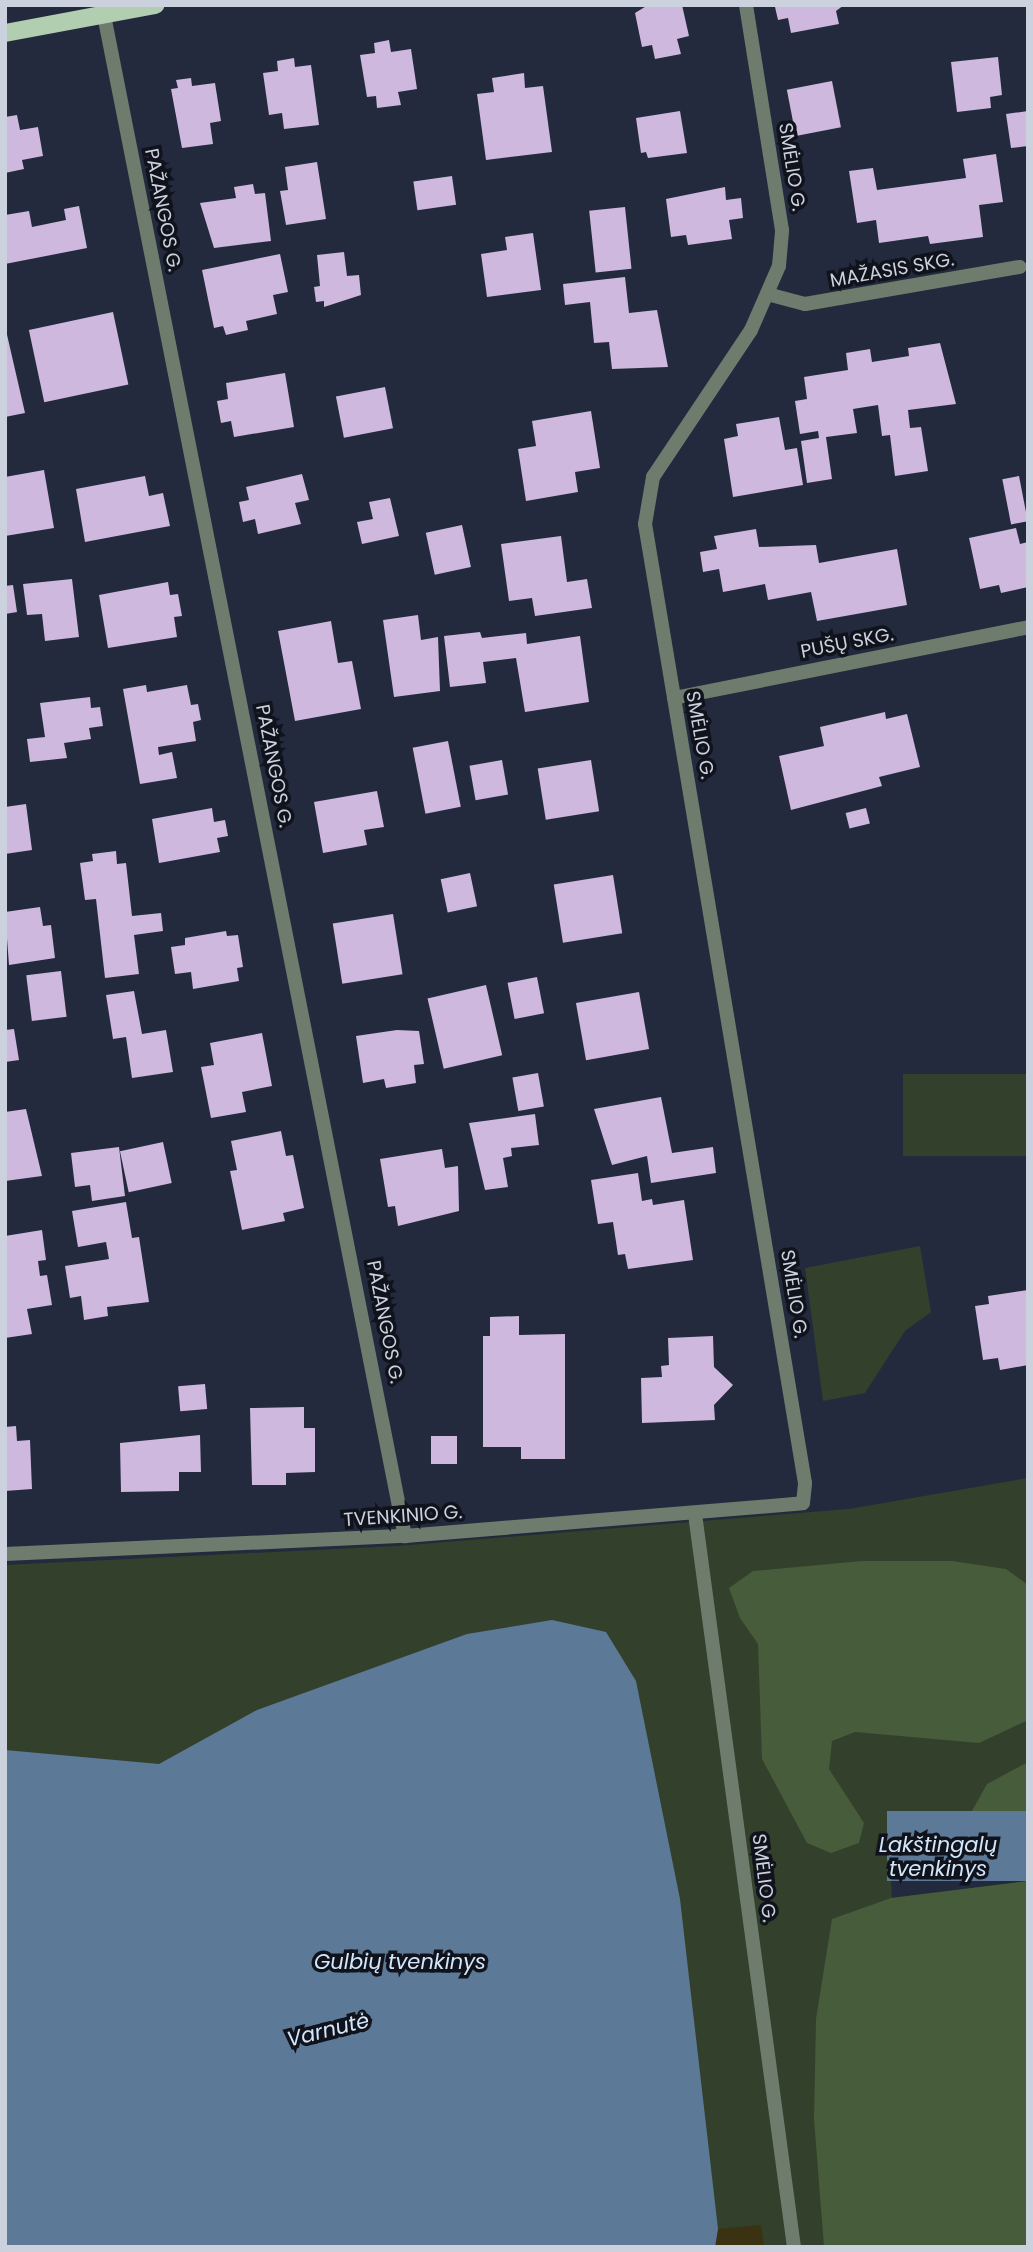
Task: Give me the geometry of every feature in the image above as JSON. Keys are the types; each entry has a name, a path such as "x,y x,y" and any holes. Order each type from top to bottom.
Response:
{"main road":[{"path":"5,33 103,10 155,5"}],"street":[{"name":"SMĖLIO G.","path":"747,5 782,230 771,295 653,477 646,499 645,524 806,1483 803,1503"},
{"name":"PAŽANGOS G.","path":"103,10 405,1536"},
{"name":"MAŽASIS SKG.","path":"771,295 806,304 1020,267"},
{"name":"PUŠŲ SKG.","path":"674,698 1028,627"},
{"name":"TVENKINIO G.","path":"5,1554 405,1536 803,1503"},
{"name":"SMĖLIO G.","path":"695,1514 794,2247"}],"green space":[{"path":"903,1074 1028,1074 1028,1156 903,1156"},
{"path":"920,1246 931,1312 905,1331 865,1393 823,1401 805,1268"},
{"path":"1028,1478 1028,1811 888,1828 892,1898 1028,1881 1028,2247 5,2247 5,1565 397,1546 849,1509"},
{"path":"862,1561 952,1561 1006,1569 1028,1585 1028,1720 979,1743 855,1732 832,1741 829,1769 864,1823 859,1843 831,1853 807,1843 762,1759 758,1644 740,1618 729,1588 753,1571"},
{"path":"1028,1762 1028,1811 968,1818 987,1784"},
{"path":"1028,1881 1028,2247 824,2247 814,2119 816,2019 832,1919 891,1898"}],"sand":[{"path":"761,2225 764,2247 715,2247 718,2229"}],"water":[{"name":"Gulbių tvenkinys","path":"552,1620 606,1632 636,1681 680,1899 718,2229 715,2247 5,2247 5,1750 159,1764 257,1710 467,1634"},
{"name":"Lakštingalų tvenkinys","path":"887,1811 1028,1811 1028,1881 887,1881"}],"building":[{"path":"648,5 682,5 689,36 677,39 681,54 655,59 652,45 642,47 635,13"},
{"path":"844,5 836,11 839,24 791,33 788,18 778,20 775,7"},
{"path":"389,40 391,52 411,49 417,89 398,92 401,105 377,108 376,96 367,97 360,55 375,53 374,43"},
{"path":"998,57 1002,95 990,97 991,108 957,112 951,62"},
{"path":"294,58 295,67 311,65 319,125 284,129 282,113 269,115 263,73 278,71 277,61"},
{"path":"524,73 525,88 543,86 552,152 486,160 477,94 494,92 492,78"},
{"path":"191,78 192,86 215,83 221,121 210,123 213,144 182,148 171,89 178,88 176,80"},
{"path":"832,81 841,127 796,136 787,90"},
{"path":"680,111 687,153 648,158 646,152 641,153 636,118"},
{"path":"1028,111 1028,146 1011,148 1006,114"},
{"path":"17,115 20,130 38,127 43,156 22,160 24,169 5,173 5,117"},
{"path":"996,154 1003,202 979,205 983,237 930,244 928,236 879,243 876,220 857,223 849,171 873,168 877,190 966,178 963,159"},
{"path":"317,162 326,219 286,225 280,191 288,190 285,167"},
{"path":"452,176 456,205 417,210 413,181"},
{"path":"253,184 255,194 265,193 271,241 214,248 200,203 236,198 234,187"},
{"path":"725,187 726,200 741,198 743,218 729,220 732,239 688,245 686,235 671,237 666,199"},
{"path":"79,206 87,248 5,264 5,215 29,211 32,227 66,220 64,209"},
{"path":"625,207 631,269 596,272 589,211"},
{"path":"533,233 541,290 487,297 481,254 507,250 505,237"},
{"path":"344,252 347,276 359,275 361,295 324,307 324,301 316,302 314,287 320,286 317,255"},
{"path":"280,254 288,292 273,295 277,314 246,321 248,330 226,335 223,326 214,328 202,270"},
{"path":"625,277 629,313 657,310 668,367 612,369 609,342 594,343 590,302 565,305 563,284"},
{"path":"113,312 128,384 44,402 29,330"},
{"path":"5,326 25,413 5,417"},
{"path":"940,343 956,404 908,410 910,428 921,427 928,471 895,476 890,435 882,436 878,405 853,409 857,433 826,437 832,479 807,483 801,441 819,438 818,431 800,434 795,401 807,399 804,377 848,370 846,353 870,349 872,362 909,356 908,348"},
{"path":"285,373 294,427 234,437 231,421 221,423 217,401 228,399 226,383"},
{"path":"385,387 393,428 344,438 336,397"},
{"path":"591,411 600,468 575,472 578,492 526,501 518,449 536,446 532,421"},
{"path":"779,417 785,450 797,448 803,485 733,497 724,439 738,436 736,424"},
{"path":"44,470 54,528 5,536 5,477"},
{"path":"302,474 309,500 295,503 301,524 258,534 255,519 243,522 239,502 249,500 246,487"},
{"path":"145,476 149,496 163,493 170,526 85,542 76,489"},
{"path":"1019,476 1028,521 1011,524 1002,479"},
{"path":"390,498 399,536 362,544 357,522 373,519 369,502"},
{"path":"462,525 471,567 435,575 426,533"},
{"path":"1016,528 1020,544 1028,542 1028,587 1001,593 999,585 980,589 969,538"},
{"path":"756,529 759,547 816,545 819,563 897,549 907,605 817,621 811,592 768,600 765,584 723,592 719,569 703,572 700,552 717,549 714,536"},
{"path":"561,536 567,582 587,579 592,608 535,616 532,598 509,601 501,544"},
{"path":"72,579 79,637 45,641 42,614 27,615 23,584"},
{"path":"168,582 170,595 178,594 182,616 174,617 177,637 108,648 99,595"},
{"path":"13,585 17,612 5,614 5,586"},
{"path":"418,615 421,640 438,637 440,691 394,697 383,620"},
{"path":"331,621 338,663 352,661 361,709 295,721 278,631"},
{"path":"480,632 482,638 526,633 527,644 580,636 589,702 525,712 516,658 483,662 486,683 450,687 444,636"},
{"path":"146,685 147,692 187,685 191,705 198,704 201,720 193,722 196,741 158,747 159,755 172,752 177,778 140,784 123,689"},
{"path":"90,697 91,708 100,707 103,726 89,728 91,739 64,743 67,758 30,762 27,739 45,737 40,703"},
{"path":"885,712 886,719 907,714 920,767 879,777 882,786 791,810 779,756 824,746 820,727"},
{"path":"448,741 461,807 425,814 413,748"},
{"path":"502,760 508,794 476,800 470,766"},
{"path":"591,760 599,811 546,820 538,768"},
{"path":"377,791 384,827 364,830 367,845 323,853 314,802"},
{"path":"26,804 32,850 5,854 5,807"},
{"path":"212,808 214,822 225,820 228,836 217,838 220,852 159,863 152,819"},
{"path":"866,808 870,824 849,829 846,813"},
{"path":"116,851 117,864 126,863 132,916 161,913 163,931 134,935 139,974 105,978 96,899 85,900 80,863 93,861 92,854"},
{"path":"470,873 477,906 448,912 441,879"},
{"path":"613,875 622,933 563,943 554,884"},
{"path":"40,907 43,926 51,925 55,958 9,965 5,912"},
{"path":"393,914 403,974 342,984 333,924"},
{"path":"226,931 227,936 238,935 243,967 237,968 239,981 193,989 191,972 175,974 171,947 185,945 185,938"},
{"path":"61,971 67,1017 32,1021 26,975"},
{"path":"537,977 544,1013 515,1019 508,983"},
{"path":"486,985 502,1055 444,1069 428,998"},
{"path":"134,991 142,1034 166,1030 173,1072 132,1078 126,1037 113,1039 106,995"},
{"path":"639,992 649,1049 586,1060 576,1003"},
{"path":"14,1029 19,1060 5,1062 5,1030"},
{"path":"397,1030 419,1031 424,1064 414,1065 416,1083 386,1088 384,1079 363,1083 356,1036"},
{"path":"262,1033 272,1086 242,1092 246,1112 211,1118 201,1067 214,1065 210,1043"},
{"path":"538,1073 544,1106 518,1111 512,1078"},
{"path":"661,1097 672,1153 713,1147 716,1173 651,1183 647,1156 612,1165 594,1109"},
{"path":"26,1109 42,1176 5,1181 5,1112"},
{"path":"535,1114 539,1145 511,1148 512,1156 503,1158 508,1187 485,1190 469,1123"},
{"path":"281,1131 286,1156 293,1155 304,1208 283,1213 285,1221 242,1230 230,1171 237,1170 231,1141"},
{"path":"163,1142 172,1183 129,1192 120,1151"},
{"path":"119,1147 125,1196 92,1201 90,1185 75,1187 71,1153"},
{"path":"442,1149 445,1168 458,1166 459,1211 398,1226 395,1206 388,1207 380,1159"},
{"path":"638,1173 642,1201 652,1199 653,1205 684,1200 693,1260 628,1269 625,1254 618,1255 613,1222 598,1224 591,1180"},
{"path":"126,1202 132,1238 139,1237 149,1302 107,1307 108,1316 84,1320 81,1296 70,1298 65,1266 109,1259 106,1242 78,1247 72,1211"},
{"path":"42,1230 46,1260 38,1261 40,1276 47,1275 52,1305 27,1309 32,1334 5,1338 5,1236"},
{"path":"1028,1290 1028,1365 1000,1370 998,1358 983,1360 975,1306 989,1304 988,1296"},
{"path":"519,1316 519,1335 565,1334 565,1459 521,1459 521,1447 483,1447 483,1336 490,1336 490,1317"},
{"path":"713,1336 714,1367 733,1385 714,1405 715,1420 642,1423 641,1378 662,1377 661,1366 669,1365 668,1338"},
{"path":"205,1384 207,1409 180,1411 178,1386"},
{"path":"304,1407 304,1428 315,1428 315,1472 286,1473 286,1485 252,1485 250,1408"},
{"path":"16,1426 17,1441 30,1440 32,1489 5,1491 5,1427"},
{"path":"200,1435 201,1472 179,1472 179,1491 121,1492 120,1443"},
{"path":"431,1436 457,1436 457,1464 431,1464"}],"water label":[{"name":"Varnutė","path":"328,2030"}]}
